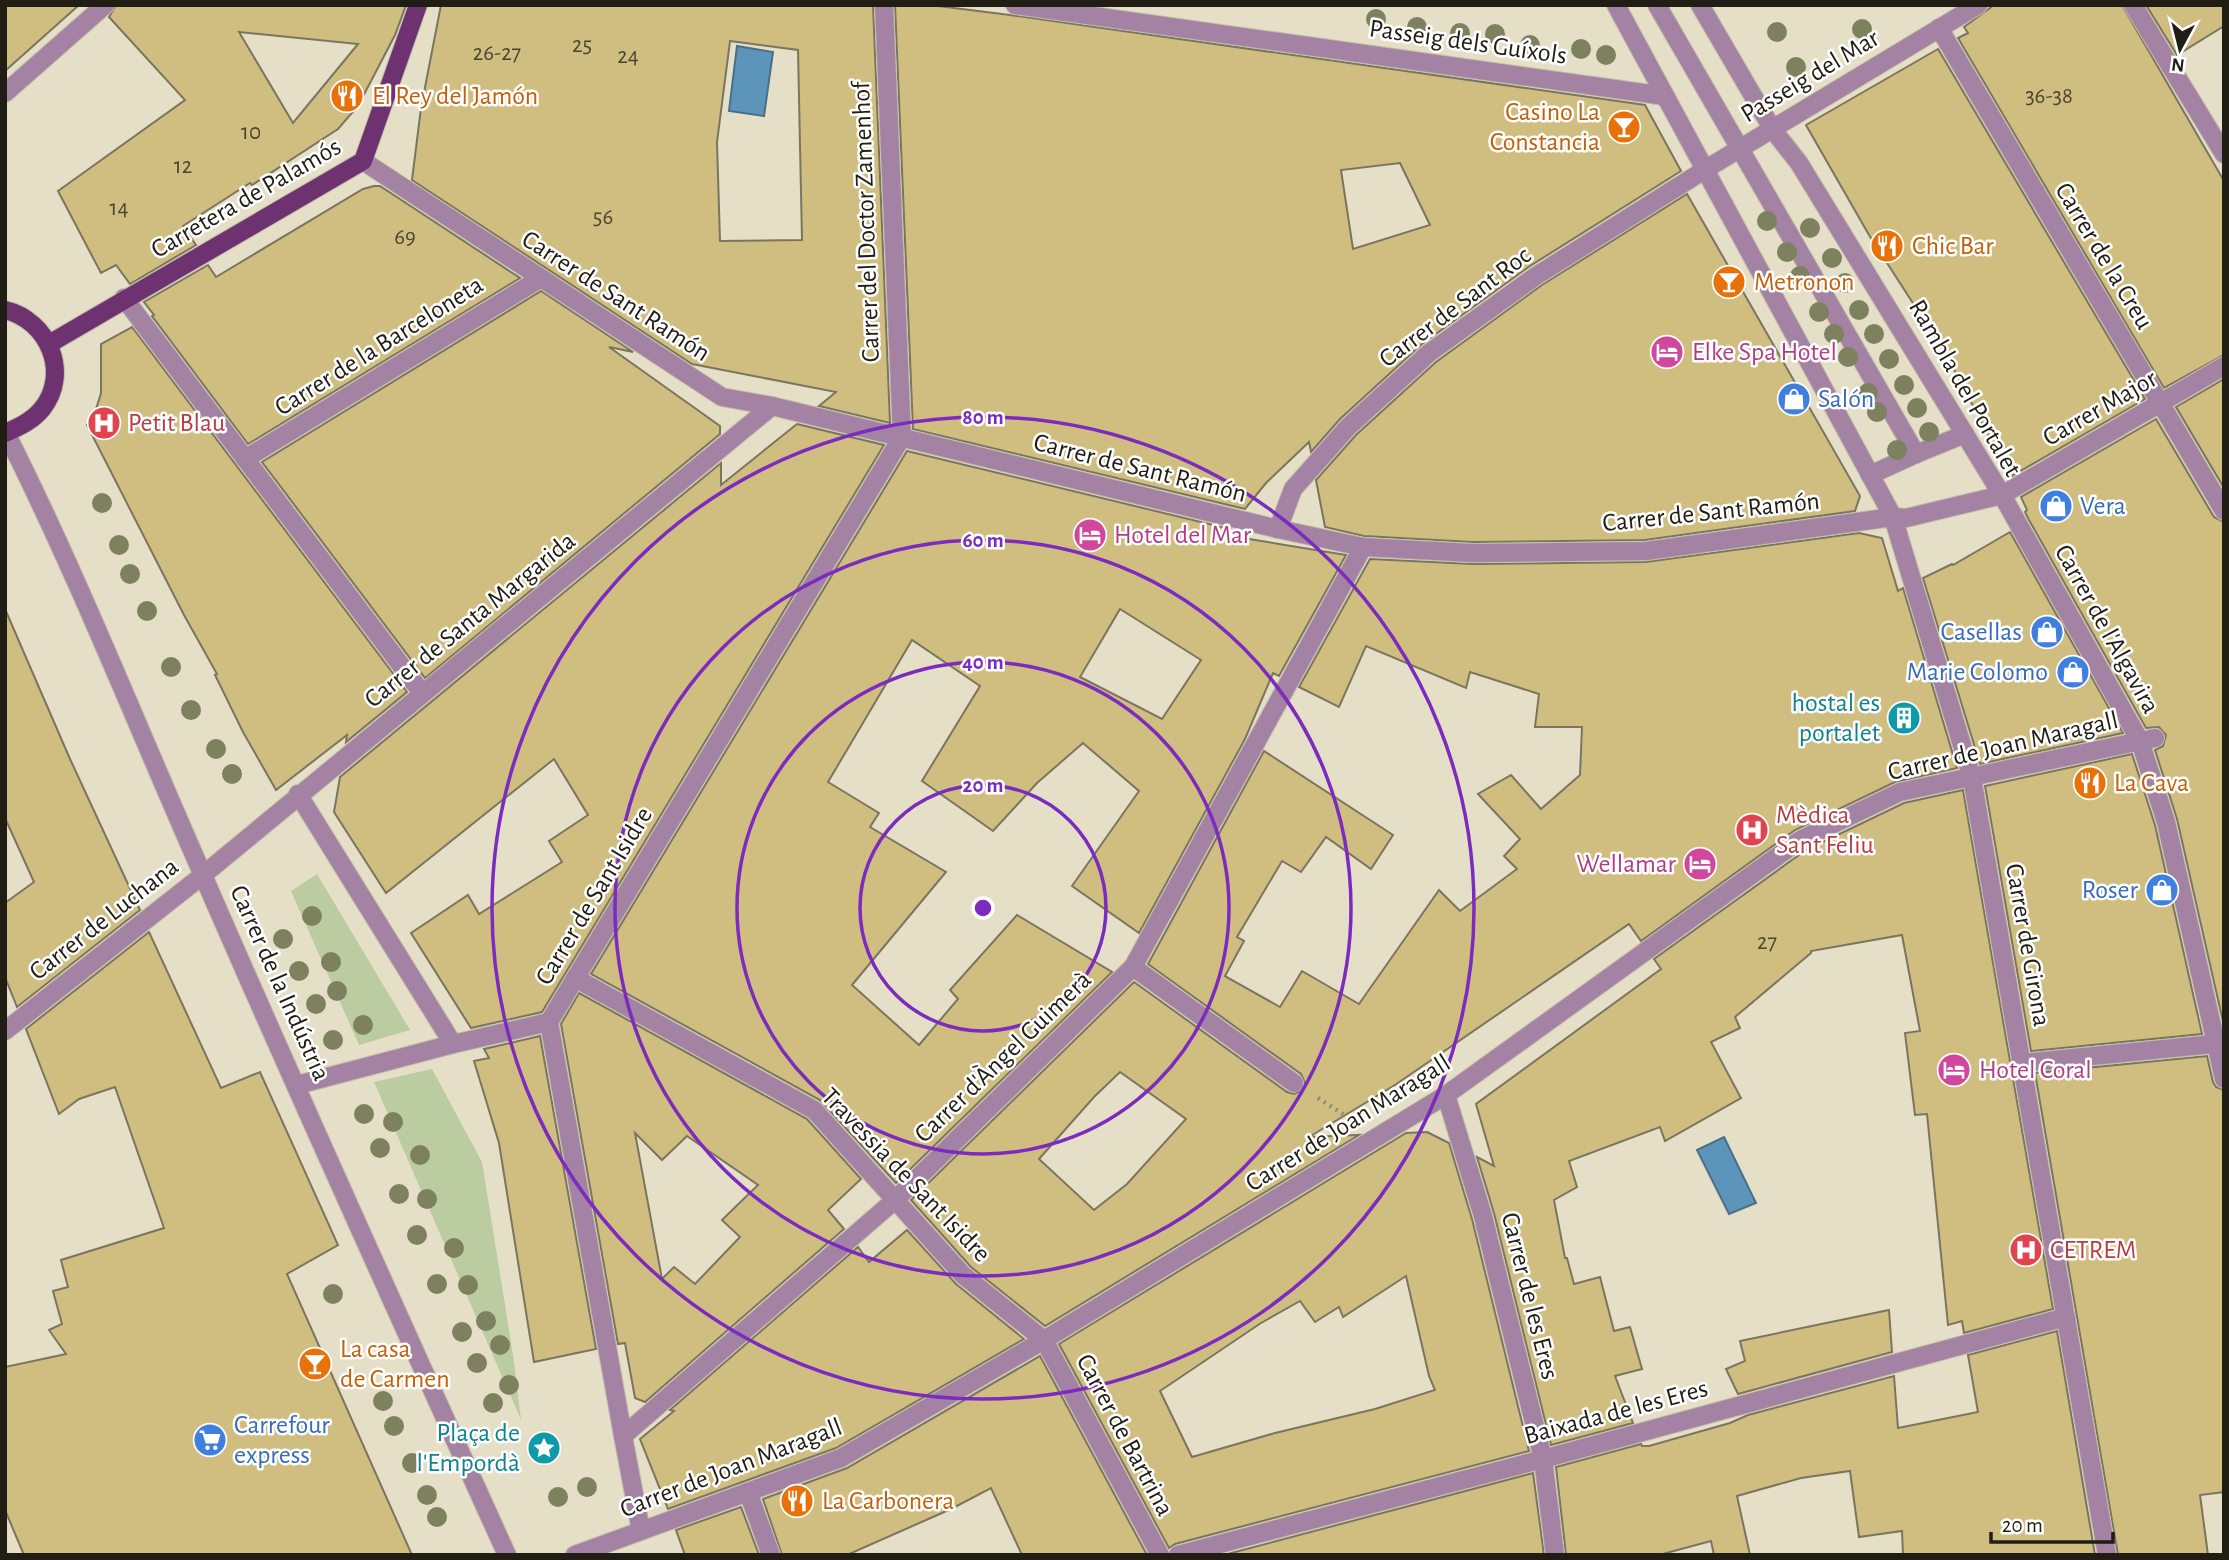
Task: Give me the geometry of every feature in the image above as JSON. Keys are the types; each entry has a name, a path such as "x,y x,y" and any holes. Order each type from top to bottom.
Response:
{"main road":[{"name":"Carretera de Palamós","path":"49,344 363,160 418,5"},
{"path":"5,310 25,317 39,329 49,344 55,366 53,388 42,408 26,424 5,433"}],"street":[{"path":"5,93 105,5"},
{"name":"Carrer del Doctor Zamenhof","path":"884,5 902,437"},
{"name":"Passeig dels Guíxols","path":"1015,5 1665,96"},
{"path":"1616,5 1893,517"},
{"path":"1657,5 1916,454"},
{"name":"Rambla del Portalet","path":"1700,5 1773,130 1799,163 2002,495 1906,518 1893,517"},
{"name":"Passeig del Mar","path":"1706,169 1978,5"},
{"path":"2133,5 2224,154"},
{"name":"Carrer de la Creu","path":"1939,29 2224,511"},
{"name":"Carrer de Sant Ramón","path":"363,160 722,397 772,406 1279,529 1363,547 1472,553 1647,551 1893,517"},
{"name":"Carrer de Sant Roc","path":"1279,529 1293,489 1348,427 1429,353 1536,276 1706,169"},
{"name":"Carrer de la Barceloneta","path":"245,459 541,278"},
{"path":"124,298 422,693"},
{"name":"Carrer Major","path":"2002,495 2224,366"},
{"name":"Carrer de Santa Margarida","path":"203,875 772,406"},
{"name":"Carrer de la Indústria","path":"5,433 82,595 203,875 507,1555"},
{"path":"1870,475 1965,434"},
{"name":"Carrer de Sant Isidre","path":"623,1436 549,1022 902,437"},
{"name":"Carrer de l'Algavira","path":"2002,495 2148,740 2220,1044 2224,1079"},
{"name":"Carrer de Girona","path":"1893,517 1972,778 2108,1555"},
{"name":"Carrer d'Àngel Guimerà","path":"623,1436 895,1200 1133,967 1363,547"},
{"name":"Carrer de Joan Maragall","path":"575,1555 842,1458 1044,1340 1446,1095 1800,840 1900,792 2148,740"},
{"path":"298,794 453,1044"},
{"name":"Carrer de Luchana","path":"5,1031 203,875"},
{"path":"1133,967 1294,1083"},
{"name":"Travessia de Sant Isidre","path":"575,978 814,1110 963,1275 1044,1340"},
{"path":"297,1085 549,1022"},
{"path":"2022,1063 2220,1044"},
{"name":"Carrer de les Eres","path":"1446,1095 1483,1216 1543,1459 1555,1555"},
{"name":"Baixada de les Eres","path":"1178,1555 2066,1317"},
{"name":"Carrer de Bartrina","path":"1044,1340 1160,1555"},
{"path":"623,1436 641,1531"},
{"path":"748,1492 771,1555"}],"path":[{"path":"1294,1083 1379,1137"}],"green space":[{"path":"317,874 410,1030 359,1045 291,891"},
{"path":"432,1069 482,1162 521,1420 374,1082"}],"water":[{"path":"737,46 773,52 764,116 729,111"},
{"path":"1724,1137 1756,1203 1729,1214 1697,1150"}],"building":[{"path":"5,5 79,5 5,71"},
{"path":"116,5 406,5 395,35 358,106 338,129 183,226 196,245 130,284 116,265 101,273 58,191 185,100 109,17","holes":["239,32 358,44 293,123"]},
{"path":"441,5 873,5 890,423 819,406 836,392 692,364 412,180 421,108","holes":["730,41 798,50 802,240 720,241 717,142"]},
{"path":"895,5 930,5 1010,15 1645,105 1681,171 1530,266 1422,344 1340,419 1311,452 1309,442 1266,483 1245,509 913,429","holes":["1400,163 1430,225 1353,249 1341,170"]},
{"path":"1994,5 2122,5 2224,181 2224,355 2164,388 1958,38 1968,33 1964,27"},
{"path":"2146,5 2224,5 2224,26 2177,55"},
{"path":"1938,49 2145,399 2010,477 1947,356 1869,235 1806,125"},
{"path":"380,186 520,278 248,444 144,302 208,265 216,277 363,189"},
{"path":"1687,194 1860,496 1855,511 1645,540 1472,542 1364,536 1325,527 1316,480 1356,435 1436,362 1542,285"},
{"path":"541,291 633,352 609,347 720,426 720,434 425,678 262,462"},
{"path":"132,327 407,692 346,742 347,735 276,790 243,732 215,675 217,674 87,425 93,419 101,393 101,344"},
{"path":"2224,379 2224,488 2176,407"},
{"path":"2156,419 2214,517 2224,522 2224,1026 2177,819 2155,750 2163,746 2166,735 2159,727 2146,728 2029,520 2021,497"},
{"path":"797,424 884,445 542,1012 471,1028 411,933 468,895 479,914 562,862 549,841 588,815 554,759 386,893 334,812 340,777 721,463 721,485"},
{"path":"907,451 1230,529 1225,535 1346,555 1279,676 1273,673 1245,739 1139,933 1072,886 1139,791 1083,743 1037,783 993,831 922,781 980,686 912,640 828,782 879,813 870,827 946,872 852,985 919,1045 958,999 950,990 1017,915 1112,972 896,1183 820,1100 591,974","holes":["1120,609 1201,660 1162,719 1080,677"]},
{"path":"2010,532 2123,733 1980,764 1923,578 1953,565"},
{"path":"1859,533 1882,538 1898,591 1903,588 1957,768 1895,782 1795,830 1641,941 1629,924 1395,1085 1309,1137 1359,1135 1045,1326 971,1267 911,1200 1134,982 1287,1092 1294,1094 1303,1090 1305,1083 1301,1074 1148,964 1264,751 1393,835 1371,869 1326,837 1301,872 1282,861 1237,937 1244,941 1225,976 1280,1007 1302,971 1359,1004 1439,890 1460,911 1517,869 1504,856 1520,839 1478,794 1511,775 1541,809 1580,775 1582,727 1535,727 1539,694 1470,672 1466,688 1366,646 1339,707 1299,687 1370,559 1472,564 1646,562","holes":["1120,1072 1186,1119 1127,1184 1094,1210 1039,1159"]},
{"path":"5,609 140,910 17,1007 5,977 5,903 34,882 5,818"},
{"path":"2132,754 2155,825 2202,1034 2031,1051 1985,786"},
{"path":"1963,790 2053,1309 1964,1333 1962,1321 1948,1325 1927,1114 1915,1115 1905,1033 1920,1031 1902,935 1811,951 1735,1017 1740,1028 1711,1042 1741,1098 1665,1141 1660,1127 1569,1161 1577,1187 1554,1200 1565,1258 1574,1284 1600,1277 1614,1331 1630,1327 1642,1369 1615,1376 1633,1423 1551,1445 1494,1213 1477,1157 1494,1166 1476,1104 1661,969 1654,959 1806,850 1904,803"},
{"path":"149,932 221,1088 260,1072 338,1245 287,1274 412,1555 24,1555 5,1510 5,1367 66,1354 49,1330 62,1324 53,1291 68,1287 61,1260 164,1228 115,1087 79,1099 59,1114 26,1029"},
{"path":"579,993 807,1119 861,1179 828,1210 844,1229 645,1402 635,1398 625,1343 618,1344 561,1024","holes":["635,1133 662,1160 687,1136 758,1185 722,1220 740,1237 695,1284 674,1267 662,1279"]},
{"path":"540,1036 596,1349 534,1362 499,1143 474,1061 489,1058 484,1049"},
{"path":"2207,1056 2213,1082 2216,1087 2224,1090 2224,1492 2200,1495 2208,1555 2118,1555 2035,1073"},
{"path":"1427,1132 1449,1143 1472,1219 1529,1451 1175,1544 1169,1548 1059,1344 1406,1133","holes":["1406,1276 1429,1376 1435,1390 1375,1409 1275,1433 1192,1457 1160,1391 1261,1323 1300,1301 1315,1322 1339,1307 1343,1317"]},
{"path":"907,1230 956,1284 1024,1339 836,1448 668,1509 640,1439 858,1247 869,1262"},
{"path":"1889,1310 1892,1352 1738,1394 1726,1369 1745,1361 1740,1341"},
{"path":"2057,1331 2095,1555 1903,1555 1902,1531 1859,1537 1850,1471 1801,1478 1737,1496 1750,1555 1714,1555 1711,1541 1659,1555 1566,1555 1556,1467 1641,1444 1649,1446 1730,1423 1748,1415 1894,1376 1898,1428 1978,1412 1968,1355"},
{"path":"1040,1356 1147,1555 1022,1555 991,1488 951,1509 847,1555 782,1555 763,1499 847,1468"},
{"path":"1533,1473 1544,1555 1224,1555"},
{"path":"741,1507 759,1555 685,1555 676,1530"}],"place":[{"name":"El Rey del Jamón","path":"347,96"},
{"name":"Casino La Constancia","path":"1624,127"},
{"name":"Chic Bar","path":"1887,246"},
{"name":"Metronon","path":"1729,282"},
{"name":"Elke Spa Hotel","path":"1667,352"},
{"name":"Salón","path":"1794,399"},
{"name":"Petit Blau","path":"104,423"},
{"name":"Vera","path":"2056,506"},
{"name":"Hotel del Mar","path":"1090,535"},
{"name":"Casellas","path":"2047,632"},
{"name":"Marie Colomo","path":"2073,672"},
{"name":"hostal es portalet","path":"1904,718"},
{"name":"La Cava","path":"2090,783"},
{"name":"Mèdica Sant Feliu","path":"1752,830"},
{"name":"Wellamar","path":"1700,864"},
{"name":"Roser","path":"2162,890"},
{"name":"Hotel Coral","path":"1954,1070"},
{"name":"CETREM","path":"2026,1250"},
{"name":"La casa de Carmen","path":"315,1364"},
{"name":"Carrefour express","path":"210,1440"},
{"name":"Plaça de l'Empordà","path":"544,1448"},
{"name":"La Carbonera","path":"797,1501"}]}
